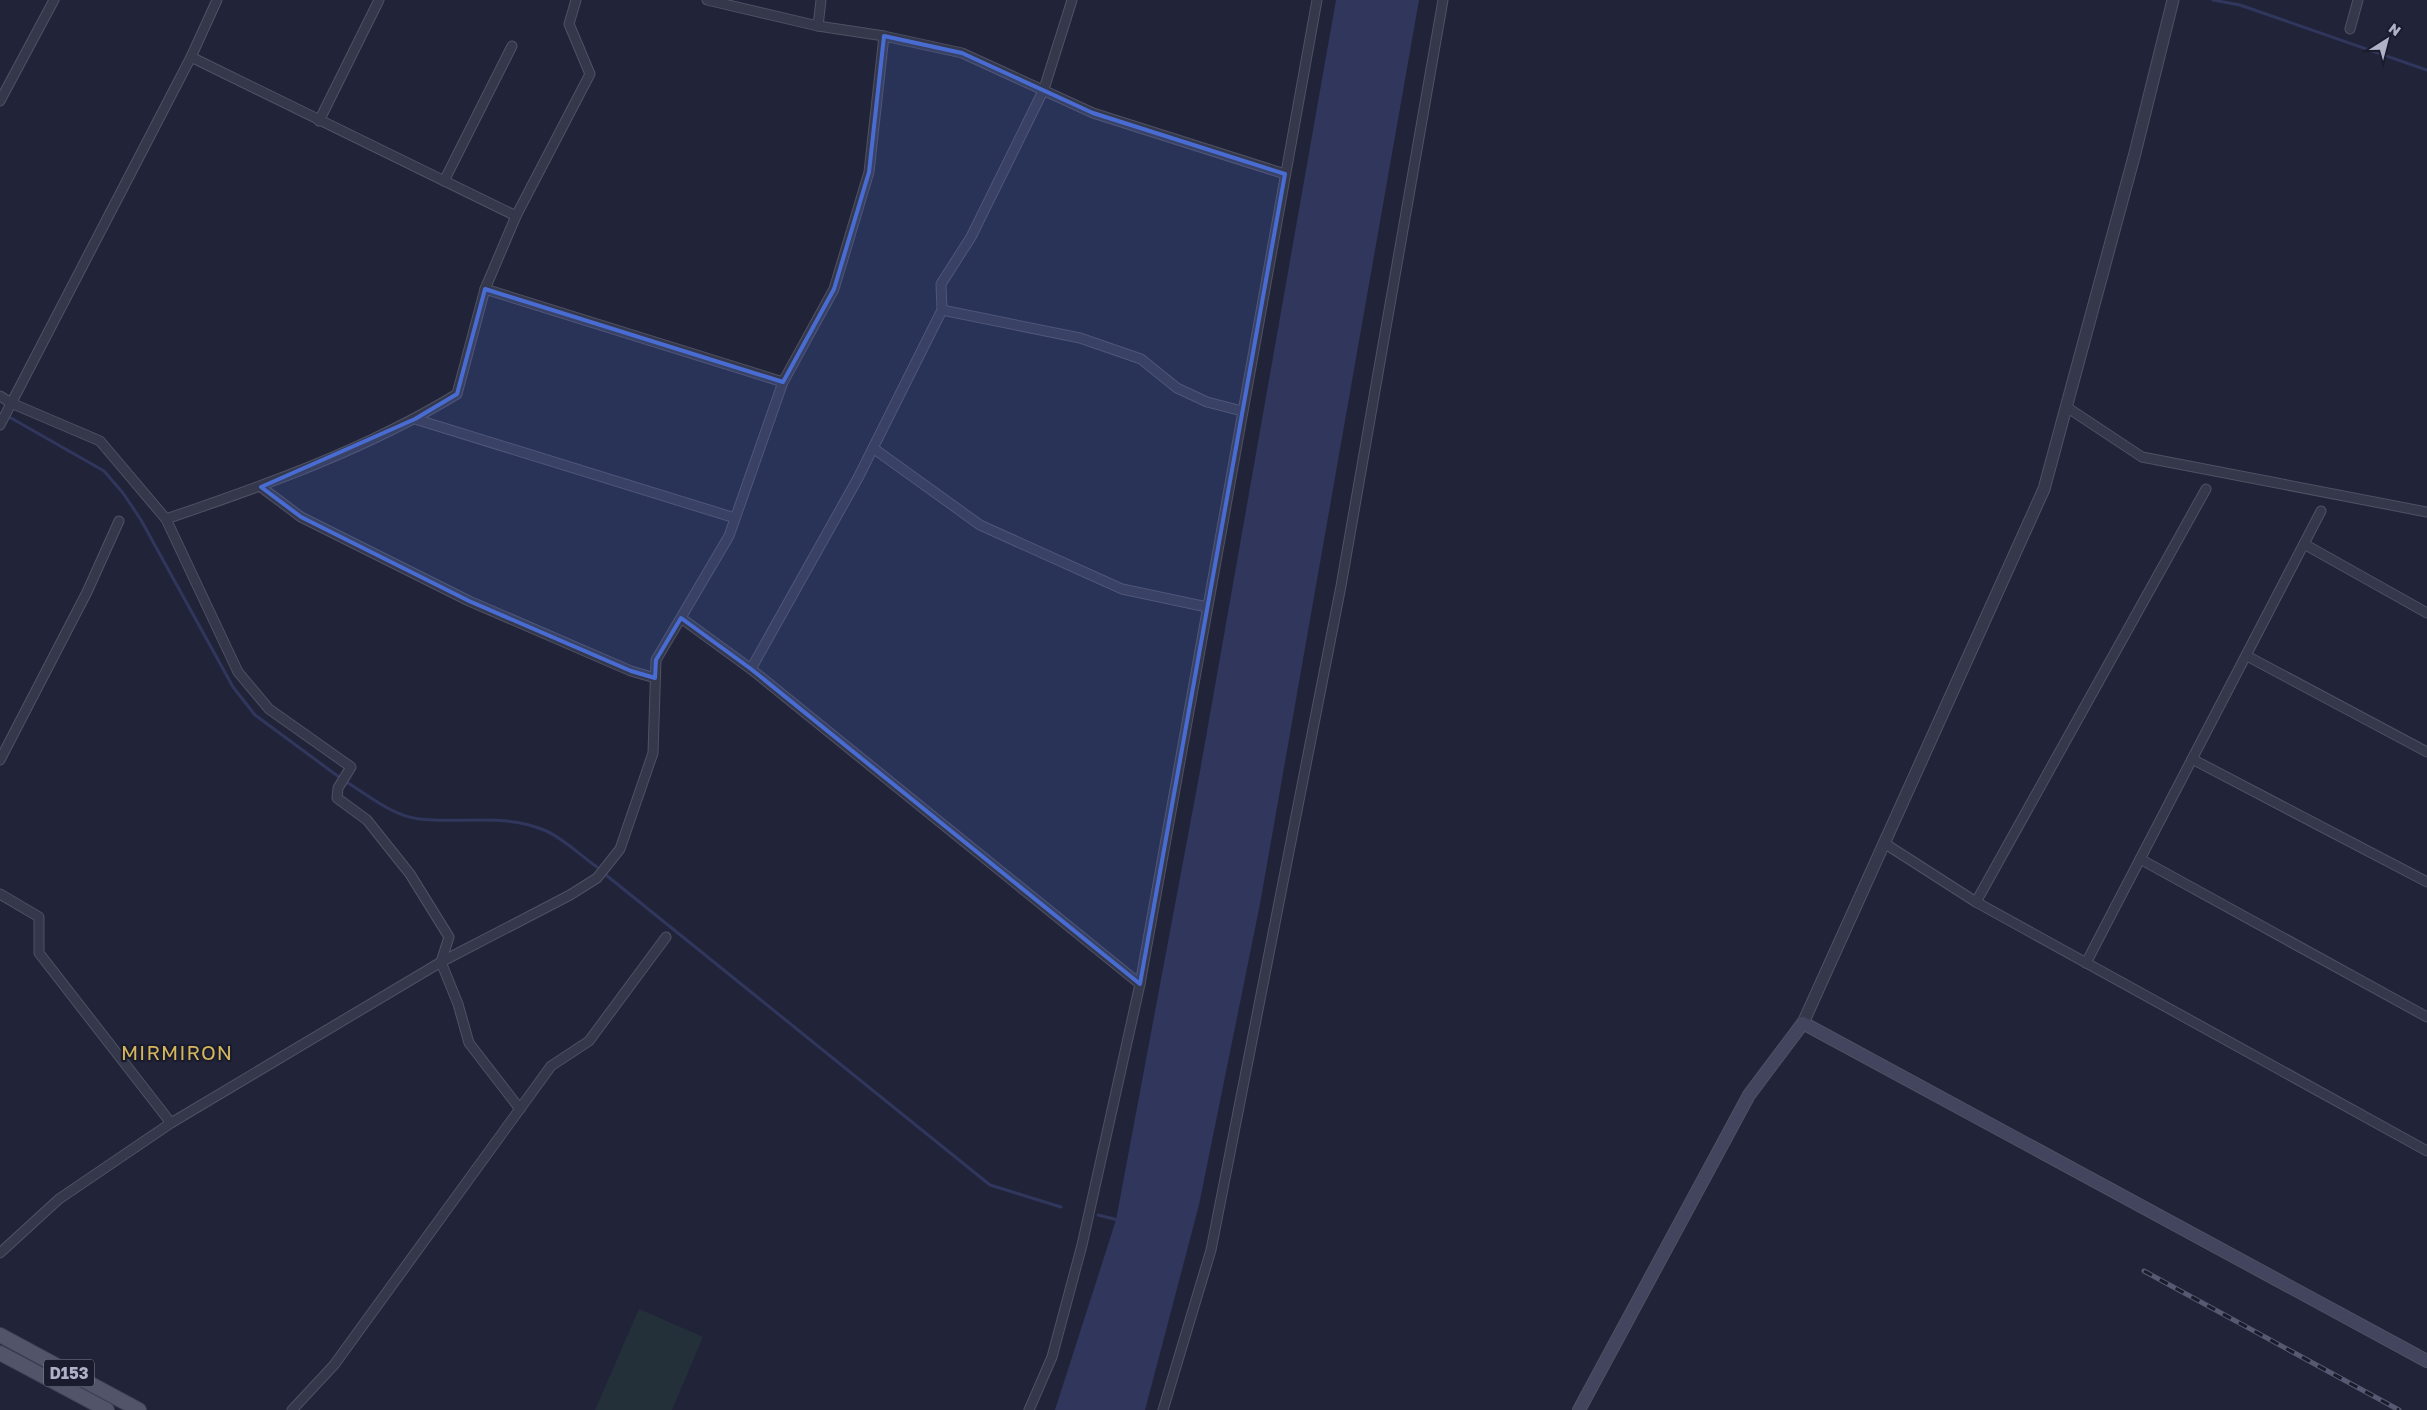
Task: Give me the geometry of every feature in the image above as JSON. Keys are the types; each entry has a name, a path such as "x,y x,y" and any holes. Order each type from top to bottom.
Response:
{"main road":[{"path":"1579,1410 1749,1095 1803,1023 2427,1362"},
{"name":"D153","path":"0,1335 139,1410"},
{"name":"D153","path":"0,1353 107,1410"}],"street":[{"path":"0,102 54,0"},
{"path":"0,425 191,57 217,0"},
{"path":"319,121 379,0"},
{"path":"166,519 261,487 415,420 457,394 485,289 516,216 590,74 569,24 576,0"},
{"path":"708,0 818,26 884,36 962,53 1093,113 1285,174"},
{"path":"818,26 821,0"},
{"path":"752,669 873,448 942,310 940,284 971,236 1044,89 1072,0"},
{"path":"1029,1410 1052,1357 1082,1245 1140,984 1317,0"},
{"path":"1163,1410 1211,1250 1341,586 1443,0"},
{"path":"1803,1023 2044,489 2068,408 2172,0"},
{"path":"2350,29 2358,0"},
{"path":"0,1253 59,1199 171,1123 441,962 570,896 597,878 620,849 652,753 656,660 729,536 783,382 834,289 869,172 884,36"},
{"path":"444,181 512,46"},
{"path":"191,57 516,216"},
{"path":"485,289 783,382"},
{"path":"942,310 1080,338 1141,359 1177,388 1207,402 1242,410"},
{"path":"0,396 11,403 100,441 166,519 238,672 269,709 351,767 338,788 337,798 366,820 414,882 449,937 441,962 458,1004 469,1043 520,1109"},
{"path":"2068,408 2142,457 2427,512"},
{"path":"415,420 735,518"},
{"path":"873,448 980,525 1122,589 1207,607"},
{"path":"261,487 301,517 469,600 631,671 655,678"},
{"path":"1976,902 2206,489"},
{"path":"2086,963 2321,512"},
{"path":"0,760 87,592 119,521"},
{"path":"2304,544 2427,613"},
{"path":"681,618 752,669 1140,984"},
{"path":"2247,656 2427,752"},
{"path":"2192,759 2427,882"},
{"path":"1884,844 1976,902 2427,1151"},
{"path":"2140,859 2427,1017"},
{"path":"0,894 39,917 39,953 171,1123"},
{"path":"292,1410 334,1365 551,1066 589,1041 666,937"}],"highlighted area":[{"path":"884,36 962,53 1093,113 1285,174 1140,984 751,669 681,618 656,660 655,678 631,671 469,601 301,517 261,487 415,419 457,394 485,289 783,382 834,289 869,172"}],"shaded area":[{"path":"639,1309 703,1337 672,1410 595,1410"}],"water":[{"path":"1336,0 1419,0 1260,904 1199,1205 1145,1410 1055,1410 1116,1220 1200,771"}],"waterway":[{"path":"2213,0 2240,5 2427,70"},
{"path":"11,418 104,471 123,493 141,520 233,687 255,715 339,777"},
{"path":"348,783 382,805 409,817 435,820 498,820 529,825 544,830 564,842 597,867"},
{"path":"606,875 990,1185 1061,1207"},
{"path":"1098,1215 1118,1220"}],"railway":[{"path":"2144,1271 2399,1410"}],"district":[{"name":"MIRMIRON","path":"177,1052"}]}
